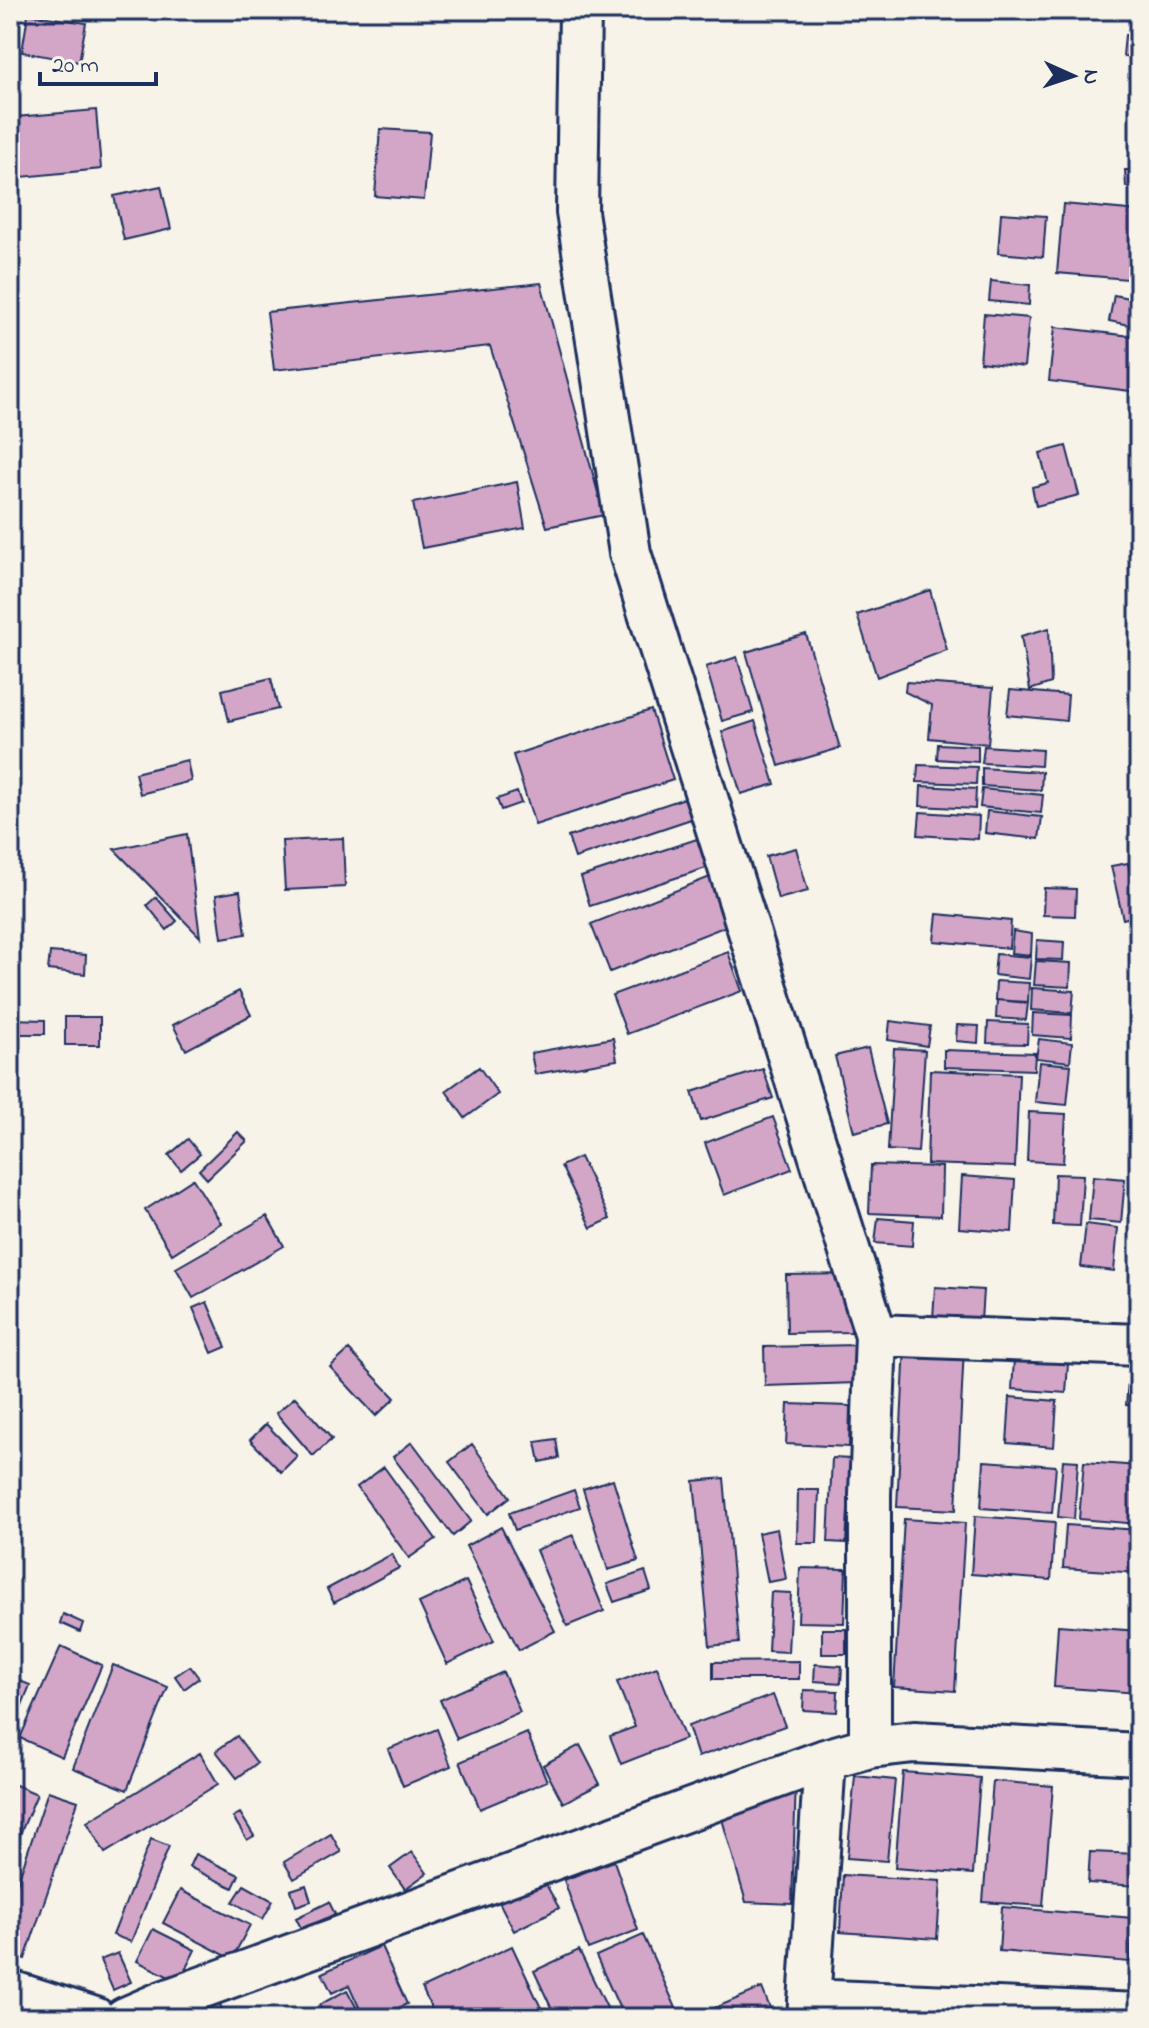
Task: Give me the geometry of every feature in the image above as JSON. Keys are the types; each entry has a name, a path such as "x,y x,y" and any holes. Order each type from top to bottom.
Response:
{"street":[{"path":"580,10 577,212 630,553 876,1335 870,1494 870,1747"},
{"path":"876,1335 1139,1345"},
{"path":"125,2018 825,1760 870,1747 914,1742 1139,1754"},
{"path":"825,1760 808,2009 1139,2014"},
{"path":"10,1991 95,2018"}],"building":[{"path":"1097,10 1116,10 1115,16"},
{"path":"28,14 86,23 79,62 22,52"},
{"path":"1125,35 1139,36 1139,57 1123,56"},
{"path":"96,110 101,169 22,177 16,117"},
{"path":"380,129 430,132 424,200 375,196"},
{"path":"1125,170 1139,170 1139,187 1126,187"},
{"path":"161,186 171,229 124,240 114,196"},
{"path":"1063,204 1139,211 1139,280 1057,273"},
{"path":"1001,213 1046,216 1043,257 998,253"},
{"path":"991,281 1030,285 1029,305 989,301"},
{"path":"541,283 604,515 547,527 490,346 274,370 267,312"},
{"path":"1114,295 1139,300 1139,327 1109,321"},
{"path":"984,314 1029,318 1024,367 980,362"},
{"path":"1055,327 1139,337 1139,392 1049,381"},
{"path":"1066,446 1079,495 1036,506 1032,487 1048,483 1040,453"},
{"path":"517,482 525,528 422,548 413,503"},
{"path":"930,590 947,650 877,677 857,615"},
{"path":"1049,628 1051,683 1030,690 1021,636"},
{"path":"806,634 840,748 779,766 746,652"},
{"path":"737,657 753,712 722,721 706,667"},
{"path":"271,678 278,709 229,721 222,690"},
{"path":"906,682 993,688 988,744 929,738 932,705 905,692"},
{"path":"1010,690 1068,695 1066,721 1007,715"},
{"path":"651,710 673,780 535,825 513,755"},
{"path":"755,721 775,784 741,794 722,732"},
{"path":"938,744 978,746 978,762 937,759"},
{"path":"984,746 1042,750 1041,766 982,763"},
{"path":"187,760 191,781 140,794 135,773"},
{"path":"918,765 977,767 976,784 917,782"},
{"path":"982,768 1042,772 1041,790 982,786"},
{"path":"921,786 976,789 975,809 920,806"},
{"path":"982,789 1043,795 1041,813 980,807"},
{"path":"517,792 521,803 501,810 497,799"},
{"path":"685,798 691,819 575,858 568,837"},
{"path":"987,811 1042,817 1039,839 985,833"},
{"path":"920,812 979,816 978,839 918,835"},
{"path":"187,834 200,937 114,849"},
{"path":"343,838 345,887 285,890 282,841"},
{"path":"700,838 709,867 590,906 581,877"},
{"path":"796,848 808,891 778,899 766,856"},
{"path":"1128,863 1139,915 1123,919 1111,866"},
{"path":"710,877 729,925 610,972 591,924"},
{"path":"1044,888 1076,889 1075,916 1043,915"},
{"path":"240,891 246,934 222,938 216,895"},
{"path":"156,897 177,921 167,930 147,905"},
{"path":"937,914 1011,921 1009,948 934,941"},
{"path":"1013,931 1032,934 1031,955 1011,953"},
{"path":"1037,940 1064,942 1063,960 1036,959"},
{"path":"50,952 86,955 85,974 48,970"},
{"path":"728,952 742,991 627,1034 612,995"},
{"path":"996,954 1031,957 1029,979 994,975"},
{"path":"1036,961 1071,963 1070,987 1034,985"},
{"path":"996,981 1029,983 1028,1002 995,1000"},
{"path":"1032,988 1074,991 1072,1013 1031,1010"},
{"path":"239,991 251,1015 186,1050 173,1025"},
{"path":"997,1000 1028,1003 1026,1020 996,1018"},
{"path":"1033,1013 1072,1015 1071,1038 1032,1035"},
{"path":"65,1017 100,1017 100,1045 65,1045"},
{"path":"10,1019 45,1020 45,1034 10,1034"},
{"path":"890,1021 930,1026 927,1046 888,1040"},
{"path":"988,1022 1028,1024 1027,1044 987,1043"},
{"path":"957,1025 979,1026 978,1043 956,1041"},
{"path":"613,1038 617,1060 535,1074 531,1053"},
{"path":"1039,1039 1072,1043 1070,1062 1036,1058"},
{"path":"868,1048 887,1124 854,1132 835,1056"},
{"path":"894,1048 925,1050 918,1152 888,1150"},
{"path":"944,1050 1035,1053 1034,1070 944,1067"},
{"path":"1039,1062 1071,1065 1067,1105 1035,1102"},
{"path":"479,1067 498,1094 465,1118 446,1091"},
{"path":"763,1069 773,1098 701,1121 692,1092"},
{"path":"930,1070 1019,1074 1015,1167 927,1164"},
{"path":"1029,1112 1066,1114 1063,1163 1027,1161"},
{"path":"773,1117 792,1169 724,1195 705,1143"},
{"path":"238,1132 247,1141 207,1179 199,1170"},
{"path":"188,1139 200,1154 181,1170 169,1155"},
{"path":"580,1157 610,1219 591,1228 561,1166"},
{"path":"871,1165 942,1167 941,1216 869,1213"},
{"path":"1055,1174 1083,1175 1080,1226 1053,1225"},
{"path":"962,1176 1015,1180 1012,1232 959,1228"},
{"path":"1093,1176 1125,1179 1121,1223 1089,1220"},
{"path":"193,1179 221,1223 172,1254 145,1210"},
{"path":"267,1216 284,1246 193,1298 176,1268"},
{"path":"878,1218 914,1221 912,1246 875,1243"},
{"path":"1086,1224 1118,1228 1114,1271 1081,1267"},
{"path":"851,1274 851,1332 787,1333 786,1275"},
{"path":"935,1287 983,1290 981,1321 933,1318"},
{"path":"207,1302 226,1347 212,1353 193,1308"},
{"path":"856,1345 857,1383 765,1386 764,1347"},
{"path":"905,1345 964,1348 956,1510 897,1507"},
{"path":"1015,1345 1069,1349 1066,1393 1012,1389"},
{"path":"349,1350 395,1398 376,1416 330,1367"},
{"path":"1130,1359 1139,1360 1139,1406 1126,1405"},
{"path":"295,1397 332,1439 313,1456 276,1413"},
{"path":"1010,1397 1057,1401 1054,1447 1007,1443"},
{"path":"788,1404 850,1406 849,1447 786,1444"},
{"path":"266,1424 297,1456 281,1472 250,1440"},
{"path":"556,1439 559,1458 540,1462 536,1442"},
{"path":"412,1442 471,1521 453,1536 393,1457"},
{"path":"472,1444 510,1497 488,1514 449,1462"},
{"path":"832,1458 851,1459 846,1543 828,1542"},
{"path":"1063,1460 1078,1461 1074,1519 1058,1517"},
{"path":"984,1461 1056,1466 1052,1513 981,1508"},
{"path":"1084,1462 1139,1466 1139,1524 1079,1519"},
{"path":"384,1467 436,1539 409,1558 357,1487"},
{"path":"724,1478 739,1643 710,1646 694,1481"},
{"path":"613,1479 638,1561 608,1570 583,1489"},
{"path":"574,1490 580,1507 515,1530 509,1513"},
{"path":"798,1490 819,1490 817,1543 797,1543"},
{"path":"975,1516 1055,1522 1051,1580 971,1574"},
{"path":"904,1519 965,1523 955,1691 894,1687"},
{"path":"1066,1525 1139,1530 1139,1573 1063,1568"},
{"path":"501,1527 555,1631 519,1650 466,1546"},
{"path":"777,1529 786,1579 768,1582 758,1533"},
{"path":"573,1535 604,1611 567,1626 536,1550"},
{"path":"392,1554 399,1568 334,1603 327,1589"},
{"path":"800,1568 846,1569 844,1623 798,1622"},
{"path":"645,1571 651,1590 614,1602 607,1584"},
{"path":"466,1581 494,1641 447,1664 419,1603"},
{"path":"771,1592 791,1593 788,1652 768,1651"},
{"path":"63,1614 83,1623 80,1632 60,1623"},
{"path":"1058,1625 1139,1631 1139,1693 1054,1687"},
{"path":"822,1629 846,1629 846,1654 822,1654"},
{"path":"61,1646 102,1665 62,1757 20,1738"},
{"path":"799,1661 799,1679 713,1679 713,1662"},
{"path":"815,1664 842,1666 841,1683 814,1681"},
{"path":"113,1665 168,1687 127,1790 73,1768"},
{"path":"190,1666 199,1678 184,1689 175,1676"},
{"path":"657,1667 685,1739 621,1764 610,1736 635,1727 617,1682"},
{"path":"503,1672 520,1712 457,1739 440,1700"},
{"path":"10,1677 30,1685 16,1720 10,1718"},
{"path":"804,1690 838,1691 837,1712 803,1710"},
{"path":"773,1695 785,1726 698,1757 688,1726"},
{"path":"437,1729 451,1766 403,1786 388,1749"},
{"path":"527,1733 547,1781 480,1809 460,1762"},
{"path":"237,1736 257,1763 237,1778 216,1751"},
{"path":"580,1745 600,1784 563,1803 543,1765"},
{"path":"200,1753 218,1784 105,1853 87,1822"},
{"path":"903,1772 980,1778 973,1874 895,1868"},
{"path":"855,1776 895,1780 887,1861 847,1858"},
{"path":"796,1780 792,1904 746,1902 720,1812"},
{"path":"993,1781 1053,1786 1043,1906 983,1902"},
{"path":"11,1783 37,1794 10,1858 10,1786"},
{"path":"48,1791 78,1801 25,1959 10,1954 10,1905"},
{"path":"240,1813 254,1836 247,1840 233,1817"},
{"path":"331,1834 341,1852 294,1879 284,1862"},
{"path":"151,1839 169,1846 131,1942 113,1935"},
{"path":"412,1852 427,1873 405,1889 390,1868"},
{"path":"1090,1852 1139,1854 1139,1886 1088,1883"},
{"path":"195,1854 239,1875 233,1888 189,1867"},
{"path":"614,1861 638,1930 588,1949 564,1880"},
{"path":"843,1875 941,1881 937,1939 840,1932"},
{"path":"542,1877 559,1908 514,1931 498,1900"},
{"path":"244,1885 273,1901 263,1919 233,1902"},
{"path":"306,1885 311,1901 296,1906 291,1890"},
{"path":"180,1890 250,1925 232,1959 163,1923"},
{"path":"329,1902 335,1914 302,1930 296,1918"},
{"path":"1002,1907 1133,1918 1130,1962 999,1951"},
{"path":"1139,1912 1139,1951 1135,1951"},
{"path":"153,1929 195,1950 179,1982 137,1961"},
{"path":"643,1935 677,2010 659,2018 624,2018 596,1956"},
{"path":"381,1946 407,2004 376,2018 364,2018 349,1985 332,1993 322,1973"},
{"path":"512,1946 542,2010 524,2018 436,2018 422,1988"},
{"path":"579,1950 612,2018 556,2018 534,1971"},
{"path":"118,1953 131,1982 113,1990 100,1960"},
{"path":"762,1988 774,2018 691,2018"},
{"path":"347,1990 362,2018 325,2018 319,2005"},
{"path":"217,1998 226,2018 173,2018"}]}
